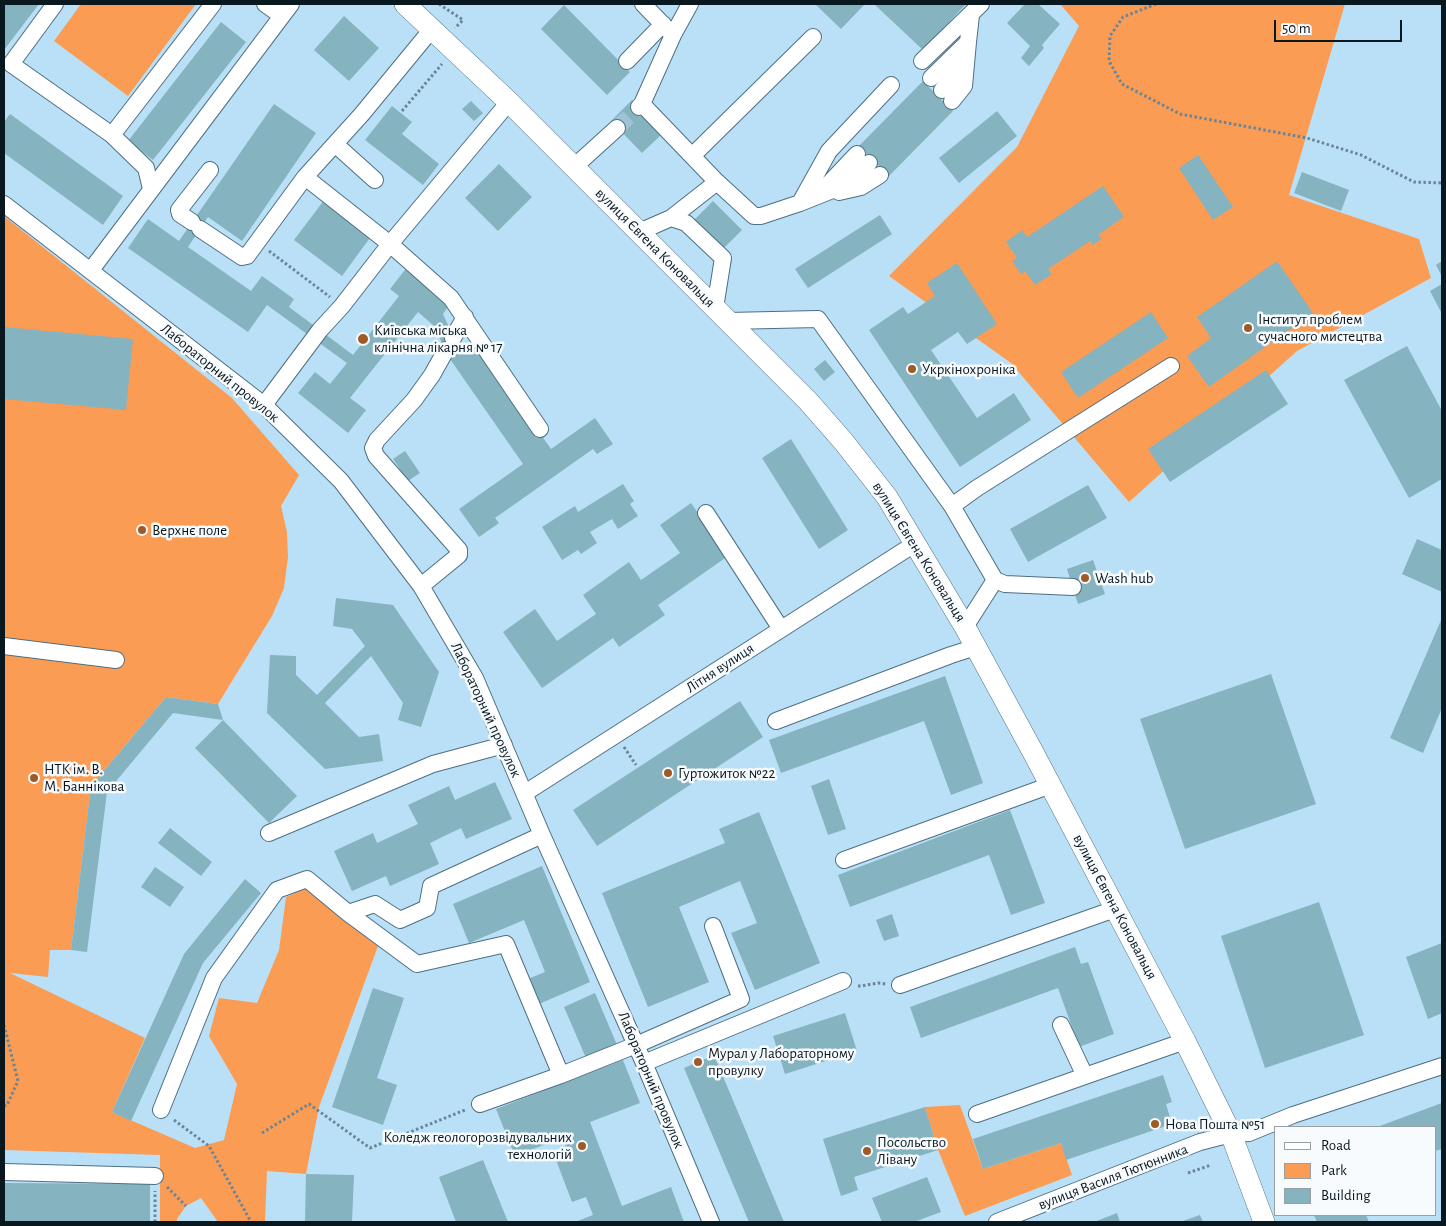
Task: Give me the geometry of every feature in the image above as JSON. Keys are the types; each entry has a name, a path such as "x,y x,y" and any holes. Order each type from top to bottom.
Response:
{"main road":[{"name":"вулиця Євгена Коновальця","path":"405,4 509,102 808,402 843,440 887,497 976,647 1051,785 1185,1041 1230,1134 1264,1222"}],"street":[{"path":"56,4 11,64 112,135 146,168 152,189"},
{"path":"112,135 213,4"},
{"path":"90,270 287,10 265,4"},
{"path":"643,4 668,30"},
{"path":"627,61 668,30 690,4"},
{"path":"947,96 960,70 976,9"},
{"path":"922,61 976,9"},
{"path":"210,170 180,208 180,214 242,258 247,256 305,177 362,114 432,28"},
{"path":"668,30 641,106 754,216 761,216 800,203 845,185 869,164"},
{"path":"692,156 812,37"},
{"path":"931,78 968,42"},
{"path":"800,203 829,151 890,84"},
{"path":"264,406 314,339 390,244 509,102"},
{"path":"574,167 617,128"},
{"path":"335,144 375,180"},
{"path":"305,177 390,244 445,292 465,318 540,429"},
{"path":"640,232 671,218 717,182"},
{"name":"Лабораторний провулок","path":"4,204 264,406 341,481 421,586 475,678 542,835 644,1063 711,1222"},
{"path":"671,218 686,224 723,258 721,314 818,319 952,506 995,580 1005,584 1073,587"},
{"path":"421,586 459,555 459,550 376,456 373,448 377,440 414,400 432,375 465,318"},
{"path":"952,506 1171,366"},
{"path":"706,513 781,629"},
{"name":"Літня вулиця","path":"525,793 916,543"},
{"path":"965,627 995,580"},
{"path":"4,646 116,660"},
{"path":"776,721 951,654 976,647"},
{"path":"269,833 433,764 504,745"},
{"path":"844,860 1051,785"},
{"path":"348,913 375,904 400,920 427,908 431,886 542,835"},
{"path":"161,1110 214,978 277,890 307,879 348,913 417,964 506,944 561,1075"},
{"path":"900,985 1115,909"},
{"path":"480,1104 561,1075 741,1000 713,926"},
{"path":"644,1063 843,981"},
{"path":"1062,1025 1085,1076"},
{"path":"977,1114 1185,1041"},
{"name":"вулиця Василя Тютюнника","path":"1001,1221 1200,1142 1230,1134 1249,1133 1293,1115 1442,1066"},
{"path":"4,1172 156,1176"}],"path":[{"path":"439,4 462,20"},
{"path":"1156,4 1123,16 1110,36 1109,62 1122,84 1180,114 1308,138 1361,155 1414,182 1442,183"},
{"path":"402,111 443,63"},
{"path":"256,242 342,306"},
{"path":"843,981 861,986 878,983 900,985"},
{"path":"4,1025 18,1081 7,1105 4,1106"},
{"path":"262,1133 309,1104 370,1148 480,1104"},
{"path":"161,1110 208,1146 251,1222"},
{"path":"1188,1173 1211,1165"},
{"path":"156,1176 186,1206"},
{"path":"155,1222 156,1176"}],"green space":[{"path":"81,4 196,4 128,96 54,41"},
{"path":"1060,4 1345,4 1289,195 1419,239 1431,278 1297,351 1129,502 1011,363 889,276 1017,147 1079,26"},
{"path":"4,216 232,398 299,475 281,506 287,532 288,557 284,588 272,616 218,704 166,697 91,786 71,950 50,950 48,977 10,973 145,1038 112,1112 195,1148 224,1140 237,1084 209,1036 219,998 257,1003 279,950 286,897 307,888 378,946 319,1107 306,1174 267,1171 265,1222 218,1222 201,1198 186,1206 177,1222 160,1222 160,1155 4,1150"},
{"path":"960,1105 983,1169 1061,1143 1072,1175 965,1216 938,1150 925,1107"}],"building":[{"path":"4,4 39,4 4,50"},
{"path":"815,4 865,4 841,29"},
{"path":"874,4 966,4 923,50"},
{"path":"1025,4 1038,4 1060,24 1042,45 1044,48 1029,66 1021,58 1030,46 1007,23"},
{"path":"564,5 630,72 607,95 541,29"},
{"path":"344,16 379,48 349,81 314,50"},
{"path":"221,22 246,42 153,160 128,141"},
{"path":"923,81 953,111 889,176 859,146"},
{"path":"632,100 663,133 642,153 611,121"},
{"path":"471,101 483,113 474,121 462,109"},
{"path":"274,104 316,133 242,241 208,217 188,247 251,291 262,276 294,299 289,307 353,355 399,296 390,289 408,266 452,301 443,314 460,352 475,341 551,449 595,418 613,444 597,454 593,449 495,518 499,523 479,537 459,509 523,464 450,359 433,325 418,312 350,398 366,410 348,433 298,393 315,372 330,384 347,363 267,305 248,332 128,248 148,219 179,241"},
{"path":"392,106 412,122 402,134 439,164 423,185 365,140"},
{"path":"997,111 1017,136 959,183 939,158"},
{"path":"10,114 123,196 103,225 4,153 4,122"},
{"path":"1198,155 1233,207 1213,220 1179,168"},
{"path":"499,164 532,197 498,231 465,198"},
{"path":"1302,172 1349,190 1341,211 1294,193"},
{"path":"1103,186 1124,217 1098,235 1102,239 1092,245 1090,241 1048,269 1052,274 1035,285 1025,271 1021,274 1012,261 1017,258 1006,242 1022,230 1027,237"},
{"path":"325,199 372,235 342,276 294,240"},
{"path":"713,201 742,230 722,250 692,222"},
{"path":"880,215 892,234 808,288 795,269"},
{"name":"Інститут проблем сучасного мистецтва","path":"1277,261 1313,313 1209,387 1187,356 1211,338 1197,317"},
{"path":"1442,261 1442,277 1436,265"},
{"path":"957,263 997,324 967,344 958,332 931,350 977,418 1014,393 1031,420 960,467 869,330 903,307 908,314 935,296 927,283"},
{"path":"1442,284 1442,314 1430,291"},
{"path":"1151,312 1168,338 1078,398 1061,372"},
{"path":"4,327 133,339 126,410 4,399"},
{"path":"1407,346 1442,411 1442,479 1409,498 1344,380"},
{"path":"825,360 835,372 824,381 814,369"},
{"path":"1266,370 1288,404 1170,482 1148,449"},
{"path":"791,439 848,530 819,549 762,458"},
{"path":"405,451 420,473 408,481 393,459"},
{"path":"623,484 634,501 630,504 638,516 618,529 612,519 590,532 597,543 581,554 578,550 562,560 542,527 575,506 578,512"},
{"path":"1088,485 1107,518 1028,562 1010,529"},
{"path":"691,503 728,556 658,605 665,615 619,647 613,638 542,688 503,632 535,609 557,641 596,614 583,595 629,562 641,580 680,553 660,525"},
{"path":"1417,539 1442,550 1442,592 1402,574"},
{"name":"Wash hub","path":"1093,560 1105,594 1078,604 1067,569"},
{"path":"336,598 393,605 439,672 421,727 398,720 403,703 371,656 325,703 359,737 379,734 383,761 325,769 267,713 270,655 296,656 296,675 317,695 365,646 352,629 333,626"},
{"path":"1442,618 1442,708 1423,753 1390,738"},
{"path":"1271,674 1316,804 1185,849 1140,719"},
{"path":"945,676 983,783 951,795 924,721 781,773 769,740"},
{"path":"166,697 218,704 223,720 173,713 107,792 87,952 71,950 91,786"},
{"name":"Гуртожиток №22","path":"740,701 763,737 597,846 573,810"},
{"path":"223,720 297,796 269,823 195,748"},
{"path":"829,779 846,829 828,835 811,786"},
{"path":"495,782 512,819 466,839 461,828 430,843 439,864 390,886 386,876 352,891 334,851 373,833 377,843 418,824 408,805 449,786 455,800"},
{"path":"1010,810 1045,903 1011,915 989,855 850,907 838,875"},
{"path":"759,812 820,963 755,990 731,933 757,923 740,881 679,907 709,982 648,1007 602,893 725,843 719,829"},
{"path":"170,828 212,862 201,876 158,843"},
{"path":"542,866 590,982 539,1004 528,979 545,972 524,920 469,943 453,904"},
{"path":"155,867 184,887 170,907 141,887"},
{"path":"245,879 261,893 203,963 131,1121 112,1112 184,954"},
{"path":"1319,902 1364,1035 1265,1068 1221,936"},
{"path":"892,914 899,936 884,941 876,920"},
{"path":"1442,943 1442,1013 1428,1019 1406,957"},
{"path":"1075,947 1081,964 1088,962 1114,1034 1079,1047 1058,988 921,1038 910,1007"},
{"path":"373,988 404,998 377,1078 397,1085 383,1125 332,1107"},
{"path":"595,993 617,1045 586,1058 564,1007"},
{"path":"845,1013 857,1051 785,1074 773,1036"},
{"path":"714,1055 784,1222 749,1222 684,1068"},
{"name":"Коледж геологорозвідувальних технологій","path":"623,1060 640,1103 590,1122 622,1206 671,1187 684,1222 575,1222 593,1215 586,1197 572,1202 556,1160 569,1155 562,1138 515,1156 496,1109"},
{"path":"1163,1075 1172,1102 1166,1104 1172,1124 1066,1160 1061,1143 983,1169 973,1139"},
{"path":"1442,1103 1442,1149 1436,1151 1436,1126 1380,1126"},
{"path":"925,1107 938,1150 854,1177 858,1190 841,1196 823,1139"},
{"name":"Коледж геологорозвідувальних технологій","path":"483,1160 508,1222 456,1222 439,1177"},
{"name":"Коледж геологорозвідувальних технологій","path":"306,1174 354,1175 352,1222 305,1222"},
{"path":"927,1177 941,1212 914,1222 882,1222 872,1198"},
{"path":"4,1183 150,1184 150,1222 4,1222"},
{"path":"1117,1213 1120,1222 1094,1222"},
{"path":"1200,1215 1203,1222 1180,1222"},
{"path":"1314,1216 1366,1216 1369,1222 1317,1222"}],"tunnel":[{"path":"617,128 639,107"}],"place":[{"name":"Інститут проблем сучасного мистецтва","path":"1248,328"},
{"name":"Київська міська клінічна лікарня № 17","path":"363,339"},
{"name":"Укркінохроніка","path":"912,369"},
{"name":"Верхнє поле","path":"142,530"},
{"name":"Wash hub","path":"1085,578"},
{"name":"Гуртожиток №22","path":"668,773"},
{"name":"НТК ім. В. М. Баннікова","path":"34,778"},
{"name":"Мурал у Лабораторному провулку","path":"698,1062"},
{"name":"Нова Пошта №51","path":"1155,1124"},
{"name":"Коледж геологорозвідувальних технологій","path":"582,1146"},
{"name":"Посольство Лівану","path":"867,1151"}]}
